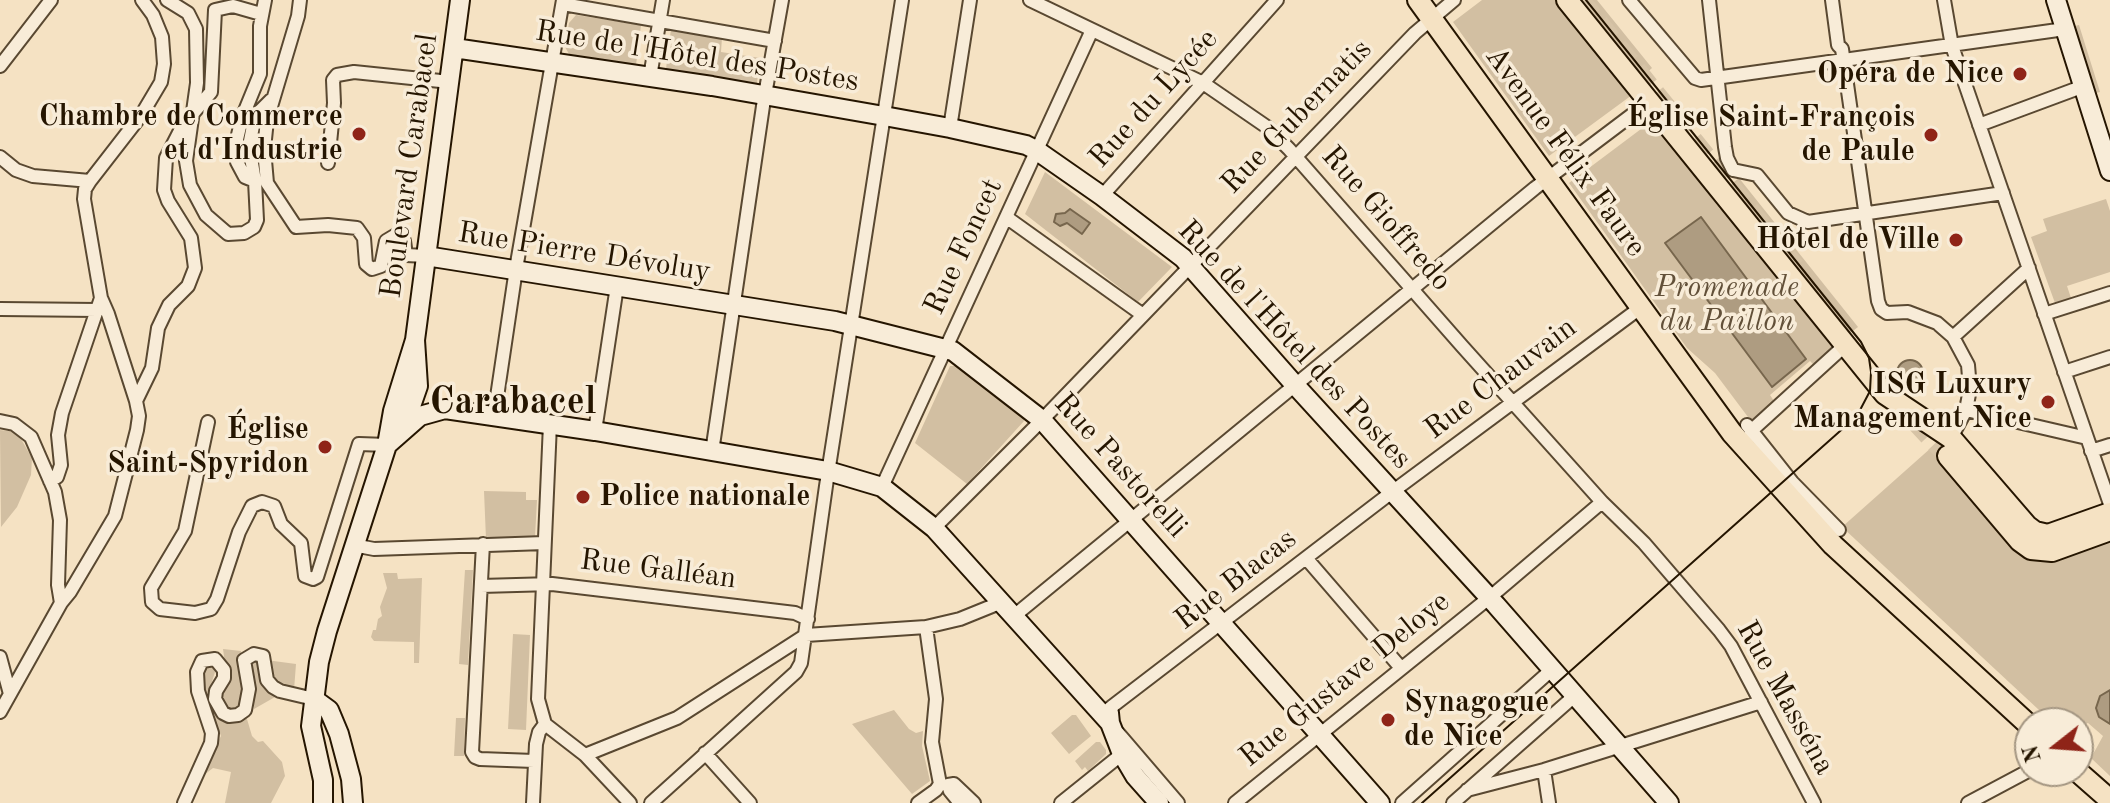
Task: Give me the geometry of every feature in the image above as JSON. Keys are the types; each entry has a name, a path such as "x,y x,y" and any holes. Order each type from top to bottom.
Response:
{"main road":[{"name":"Boulevard Carabacel","path":"387,445 393,411 415,340 460,0"},
{"name":"Avenue Félix Faure","path":"1418,0 1732,433 1833,545 2014,711"},
{"path":"1567,0 1885,394 1996,490 2027,526 2041,534 2110,526"},
{"path":"2056,0 2110,171"},
{"name":"Rue de l'Hôtel des Postes","path":"454,48 884,116 950,128 1036,150 1102,196 1190,266 1669,803"},
{"name":"Rue Pierre Dévoluy","path":"426,256 733,304"},
{"name":"Rue Pastorelli","path":"733,304 852,324 945,347 979,370 1042,420 1380,803"},
{"name":"Boulevard Carabacel","path":"387,445 410,409 418,386 415,340"},
{"path":"418,386 445,409"},
{"path":"323,803 323,780 311,726 314,699 327,631 353,545 387,445 411,422 427,413 445,409 828,471 882,487 934,528 1110,716 1130,755 1135,776 1159,803"},
{"path":"1949,447 2020,541 2031,549 2052,551 2110,526"},
{"path":"1996,490 2026,537 2042,546 2066,545"},
{"path":"314,699 329,710 339,734 351,779 353,803"}],"street":[{"path":"0,66 51,0"},
{"path":"50,481 60,472 59,424 99,304 85,189 142,114 161,82 164,64 162,37 153,15 142,0"},
{"path":"167,0 188,13 196,29 197,83 186,168 194,196 206,215 228,234 249,231 257,220 249,146 255,116 271,100"},
{"path":"255,181 245,177 237,162 237,139 260,74 261,14 265,0"},
{"path":"300,0 298,16 271,100 264,149 267,183 292,224 300,228 328,225 357,228 364,238 366,264 372,269 381,266 386,241 391,236 400,236 406,255 426,256"},
{"path":"650,77 663,0"},
{"path":"712,452 782,0"},
{"path":"651,803 796,672 801,663 902,0"},
{"path":"950,128 970,0"},
{"name":"Rue Gioffredo","path":"1030,0 1058,6 1092,30 1203,83 1267,127 1602,502 1646,547"},
{"name":"Rue du Lycée","path":"1102,196 1277,0"},
{"name":"Rue Gubernatis","path":"934,528 1042,420 1295,155 1431,17 1454,0"},
{"path":"1629,0 1695,78 1701,80 1843,55 1952,46 2065,29"},
{"path":"1709,0 1718,79 1717,96 1727,158 1733,170"},
{"path":"1832,0 1838,45 1843,55"},
{"path":"1839,0 1845,44 1843,55 1878,301 1887,313 1908,312 1937,323 1953,337 1968,365 1970,389 1966,410 1949,447"},
{"path":"1944,0 1952,46 2110,504"},
{"path":"494,417 516,269 563,2 775,41"},
{"path":"136,401 152,368 158,328 174,297 188,286 195,268 191,238 168,201 164,175 172,142 211,92 215,10 233,6 261,14"},
{"name":"Rue Foncet","path":"882,487 1092,30"},
{"path":"328,163 333,80 337,75 354,72 450,82"},
{"path":"1979,125 2076,89"},
{"path":"585,755 677,718 806,635 926,627 1008,609 1132,521 1548,179 1649,102"},
{"path":"0,157 16,170 33,176 90,181"},
{"path":"1715,184 1733,170 1757,175 1788,213 1808,222 2003,193"},
{"path":"1006,217 1143,315"},
{"path":"1953,337 2029,268"},
{"path":"595,431 617,286"},
{"path":"2044,314 2110,293"},
{"path":"0,712 118,508 137,430 139,416 136,401 108,314 99,304"},
{"path":"0,309 99,304"},
{"name":"Rue Chauvain","path":"1392,492 1640,308"},
{"path":"1749,428 1841,349"},
{"path":"2063,370 2110,357"},
{"path":"1966,410 2087,438"},
{"path":"0,421 14,424 31,437 50,481 60,520 58,585 61,603"},
{"path":"208,422 185,531 151,588 152,602 160,609 195,613 211,609 239,532 252,506 262,502 274,506 281,524 301,543 305,576 317,577 359,444 387,445"},
{"path":"550,424 537,688 545,724 585,755 630,803"},
{"path":"1749,428 1751,447"},
{"path":"1749,428 1792,482 1839,530"},
{"path":"2091,451 2110,445"},
{"name":"Rue Blacas","path":"1110,716 1222,623 1392,492"},
{"name":"Rue Gustave Deloye","path":"1235,803 1489,598 1602,502"},
{"path":"353,545 374,549 544,543"},
{"path":"483,544 473,755 480,759 534,761"},
{"name":"Rue Masséna","path":"1646,547 1731,646 1814,803"},
{"path":"1306,558 1401,668"},
{"name":"Rue Galléan","path":"481,586 552,584 795,613 808,619"},
{"path":"918,803 940,784 932,742 936,699 926,627"},
{"path":"184,803 211,743 212,733 198,691 197,672 202,661 215,659 224,670 215,699 218,707 229,716 245,710 249,689 244,660 254,654 263,656 267,680 273,687 314,699"},
{"path":"0,657 10,694"},
{"path":"1402,803 1548,673"},
{"path":"1453,803 1568,692"},
{"path":"1467,790 1544,770 1761,702"},
{"path":"533,803 534,761 539,732 545,724"},
{"path":"705,753 750,803"},
{"path":"1061,803 1130,755 1178,803"},
{"path":"1544,770 1549,803"},
{"path":"1968,803 2014,779"},
{"path":"960,803 948,785 954,784 974,803"}],"green space":[{"path":"1482,0 1556,0 1632,95 1549,156 1453,22"},
{"path":"1575,0 1597,0 1652,68 1642,77"},
{"path":"576,15 641,25 636,65 569,54 565,47 569,23"},
{"path":"2079,25 2100,92 2096,93 2075,26"},
{"path":"671,29 722,37 721,52 760,58 757,83 666,69"},
{"name":"Promenade du Paillon","path":"1653,120 1720,209 1723,207 1834,348 1813,364 1810,361 1770,395 1774,401 1751,421 1715,373 1687,348 1569,183"},
{"path":"1045,172 1172,267 1138,302 1025,214"},
{"path":"1739,178 1858,327 1845,337 1726,188 1727,182 1730,185"},
{"path":"2106,199 2110,211 2110,272 2067,286 2071,298 2055,303 2031,237 2047,231 2043,219"},
{"path":"950,366 955,366 1023,417 1024,421 967,484 915,443"},
{"path":"0,430 17,432 32,458 31,475 17,507 1,527"},
{"path":"1932,447 2012,541 2110,537 2110,776 2094,761 2094,752 2103,736 2094,728 2094,707 2036,707 1842,527"},
{"path":"484,491 526,492 526,500 537,500 535,537 486,539"},
{"path":"465,570 473,570 468,665 459,664"},
{"path":"383,573 397,573 398,579 422,578 419,663 414,663 414,642 374,641 371,637 382,616 380,607 387,588"},
{"path":"513,634 530,635 526,730 508,729"},
{"path":"223,649 241,651 244,694 241,704 232,709 226,708 219,699 227,678"},
{"path":"248,658 260,658 262,678 275,697 254,709"},
{"path":"266,660 296,664 294,690 276,685"},
{"path":"211,663 215,672 208,694 210,706 225,719 247,719 252,736 258,742 263,741 282,762 285,776 271,803 225,803 231,772 213,768 199,779 221,736 206,697 203,665"},
{"path":"894,710 909,729 916,733 923,731 922,746 930,781 912,794 852,724"},
{"path":"1076,715 1091,736 1069,754 1051,733"},
{"path":"456,718 465,718 464,756 454,756"},
{"path":"1096,742 1100,742 1106,754 1088,771 1085,767 1082,770 1075,761"}],"shaded area":[{"path":"1070,209 1090,223 1082,234 1067,223 1060,226 1054,222 1056,214"},
{"path":"1701,217 1806,359 1772,387 1665,243"},
{"path":"1910,360 1919,364 1923,373 1919,382 1910,386 1901,382 1897,373 1901,364"},
{"path":"2110,690 2110,724 2099,717 2096,708 2100,696"}],"tunnel":[{"path":"1580,0 1795,267"},
{"path":"1915,421 1948,456"}],"tram line":[{"path":"1422,803 1848,424 1859,412 1870,391 1869,358 1861,342 1586,0"}],"place":[{"name":"Opéra de Nice","path":"2020,74"},
{"name":"Chambre de Commerce et d'Industrie","path":"359,134"},
{"name":"Église Saint-François de Paule","path":"1931,135"},
{"name":"Hôtel de Ville","path":"1956,240"},
{"name":"ISG Luxury Management Nice","path":"2048,402"},
{"name":"Église Saint-Spyridon","path":"325,447"},
{"name":"Police nationale","path":"583,497"},
{"name":"Synagogue de Nice","path":"1388,720"}],"district":[{"name":"Carabacel","path":"513,403"}]}
